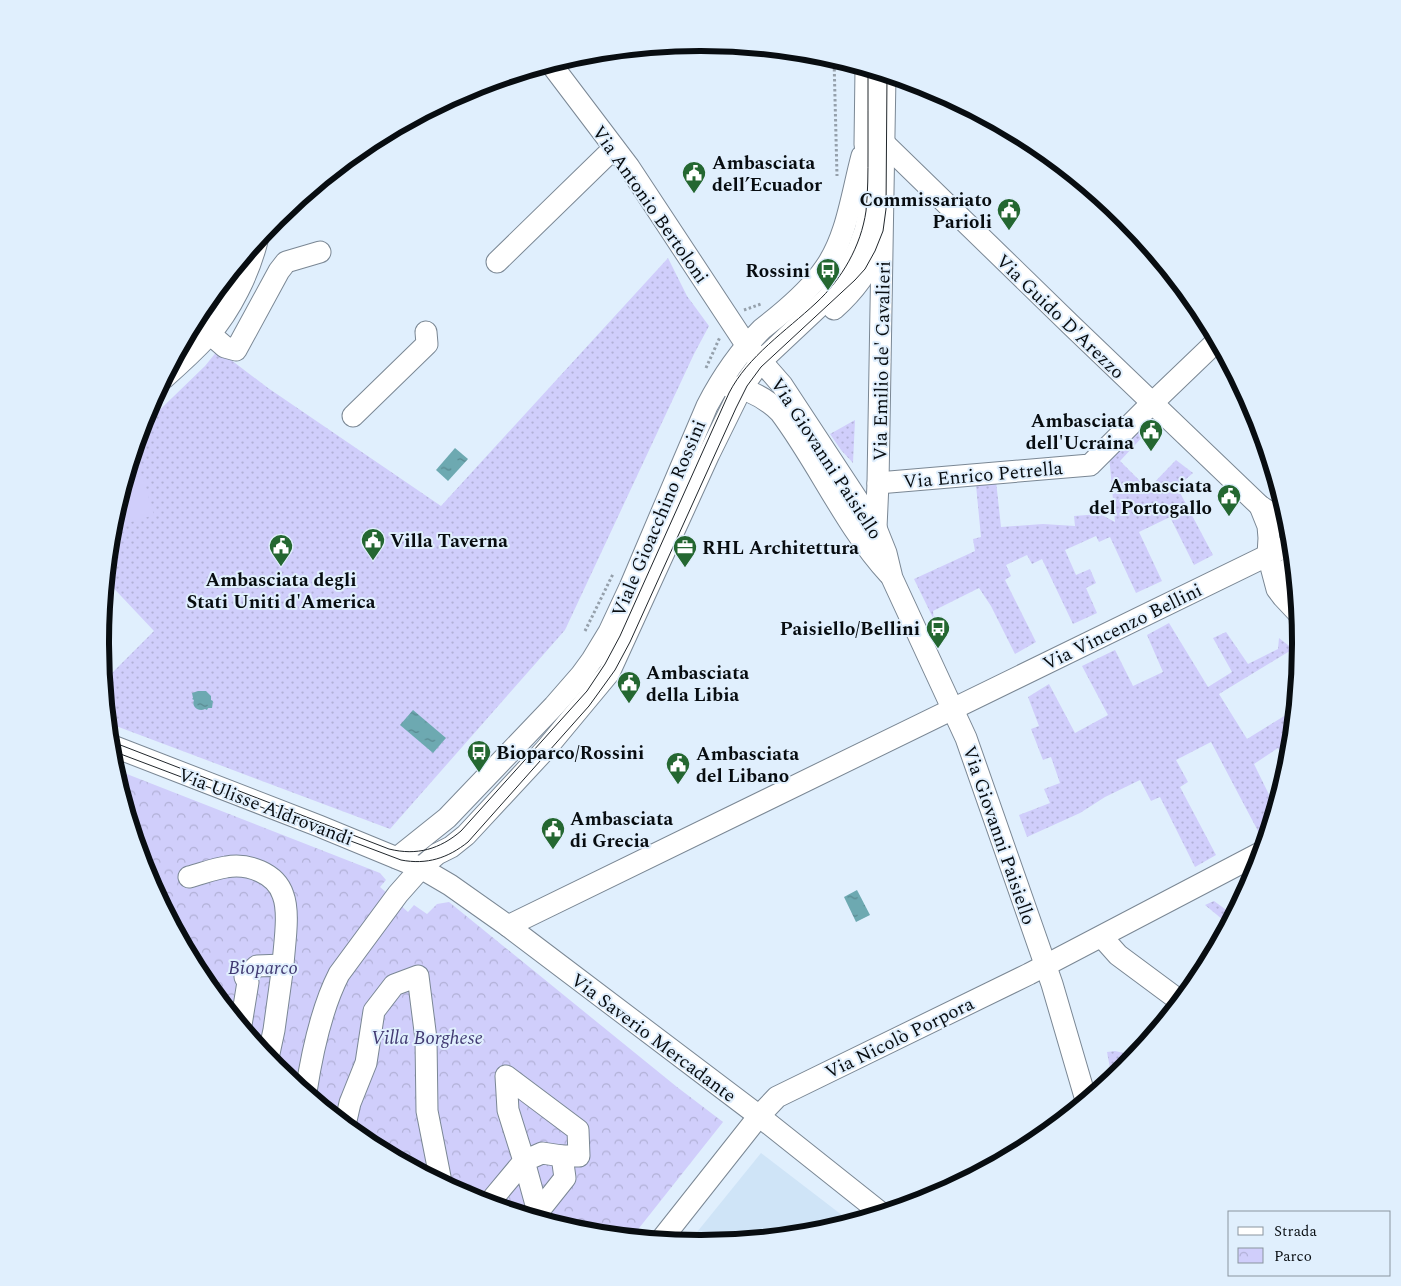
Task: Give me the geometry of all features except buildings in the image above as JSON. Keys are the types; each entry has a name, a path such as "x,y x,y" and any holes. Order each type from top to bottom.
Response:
{"street":[{"name":"Via Antonio Bertoloni","path":"555,69 650,198 754,353"},
{"name":"Via Guido D'Arezzo","path":"866,75 866,123 875,144 1260,506 1279,518"},
{"name":"Viale Gioacchino Rossini","path":"307,1085 323,1016 339,974 398,894 421,868 437,854 451,848 466,835 545,750 609,673 709,454 741,389 764,328 810,287 830,262 875,144 884,81"},
{"name":"Viale Gioacchino Rossini","path":"397,858 448,818 554,706 592,660 630,587 707,406 712,378 754,353 804,334 846,298 863,278 883,238 875,144"},
{"path":"497,262 614,148"},
{"name":"Via Emilio de' Cavalieri","path":"876,528 883,238"},
{"path":"210,334 225,347 236,350 279,271 286,262 320,252"},
{"path":"179,363 210,334 239,288 251,259"},
{"path":"353,416 427,344 426,332"},
{"name":"Via Enrico Petrella","path":"878,483 1090,465 1212,346"},
{"name":"Via Giovanni Paisiello","path":"754,353 782,385 876,528 886,553 892,578 966,738 1045,966 1084,1094"},
{"name":"Via Giovanni Paisiello","path":"712,378 757,395 768,401 780,412 859,537 892,578"},
{"name":"Via Guido D'Arezzo","path":"1260,506 1269,531 1268,555 1276,584 1279,592 1291,605"},
{"name":"Via Vincenzo Bellini","path":"508,926 1284,547"},
{"path":"1276,584 1287,569"},
{"name":"Via Ulisse Aldrovandi","path":"118,748 319,826 421,868"},
{"name":"Via Nicolò Porpora","path":"666,1233 759,1116 778,1097 1045,966 1251,858"},
{"path":"189,877 227,867 247,868 265,873 276,882 283,895 286,910 283,964 270,1048"},
{"name":"Via Saverio Mercadante","path":"421,868 450,884 508,926 759,1116 875,1208"},
{"path":"1102,937 1118,956 1174,997"},
{"path":"242,1017 248,982 245,977 258,966 283,964"},
{"path":"347,1117 350,1103 366,1063 374,1011 394,985 418,976 426,1039 427,1111 439,1174"},
{"path":"494,1197 524,1161 542,1153 579,1156 578,1130 506,1076 508,1110 524,1161 535,1211"},
{"path":"538,1212 565,1178 562,1156"}],"path":[{"path":"834,67 837,185"},
{"path":"742,311 764,303"},
{"path":"712,378 720,337"},
{"path":"583,635 615,570"}],"shaded area":[{"path":"761,1153 844,1217 778,1230 695,1235"}],"green space":[{"path":"668,258 687,296 709,326 694,354 565,630 390,829 115,726 110,675 154,631 112,586 120,528 129,490 140,453 155,414 205,366 218,350 268,388 441,506"},
{"path":"855,420 853,463 830,434"},
{"path":"1141,424 1147,432 1120,461 1148,489 1176,460 1193,473 1177,487 1213,555 1194,565 1170,517 1139,532 1162,581 1136,593 1110,537 1099,542 1096,536 1065,550 1076,575 1090,569 1096,583 1086,588 1097,613 1073,624 1042,559 1032,564 1027,555 1006,565 1011,576 1005,580 1036,642 1015,654 991,606 979,588 933,611 934,620 914,579 975,551 973,539 981,537 976,485 996,481 1001,527 1043,524 1075,526 1074,516 1100,514 1115,522 1109,455"},
{"path":"142,475 154,515 121,525 129,490 133,478"},
{"path":"1169,623 1208,687 1232,672 1213,638 1226,632 1248,664 1278,649 1279,638 1292,648 1219,694 1247,739 1288,714 1282,754 1278,748 1254,764 1271,799 1262,831 1259,833 1211,742 1176,760 1188,782 1180,787 1216,855 1195,867 1160,797 1151,801 1140,780 1105,797 1080,813 1027,837 1019,815 1050,803 1044,789 1060,783 1051,757 1043,760 1031,729 1039,726 1028,697 1049,684 1075,733 1108,715 1082,666 1115,650 1133,686 1163,672 1147,635"},
{"name":"Villa Borghese","path":"123,773 380,873 386,880 380,887 408,912 414,905 427,914 437,904 449,902 677,1087 723,1122 637,1231 547,1215 510,1203 474,1190 439,1174 405,1155 372,1135 310,1088 256,1033 208,972 170,905 154,869 140,833"},
{"path":"1214,901 1228,911 1223,920 1205,905"},
{"path":"1115,1051 1126,1054 1110,1069 1107,1052"}],"water":[{"path":"455,448 468,459 448,481 436,470"},
{"path":"206,691 213,701 212,708 207,710 198,709 193,703 192,693"},
{"path":"413,710 446,738 433,753 400,725"},
{"path":"857,890 870,915 856,922 844,897"}],"tram line":[{"path":"118,744 389,849 409,852 428,849 445,842 461,831 587,691 605,664 620,636 729,393 737,380 746,367 768,345 825,294 849,261 860,237 866,211 868,76"},
{"path":"119,754 401,860 420,862 437,859 453,852 468,842 589,706 615,670 630,642 747,386 761,367 855,280 865,269 875,251 883,231 886,209 887,82"}],"place":[{"name":"Ambasciata dell’Ecuador","path":"694,194"},
{"name":"Commissariato Parioli","path":"1009,231"},
{"name":"Rossini","path":"828,291"},
{"name":"Ambasciata dell'Ucraina","path":"1151,452"},
{"name":"Ambasciata del Portogallo","path":"1229,517"},
{"name":"Villa Taverna","path":"373,561"},
{"name":"Ambasciata degli Stati Uniti d'America","path":"281,567"},
{"name":"RHL Architettura","path":"685,568"},
{"name":"Paisiello/Bellini","path":"938,649"},
{"name":"Ambasciata della Libia","path":"629,704"},
{"name":"Bioparco/Rossini","path":"479,773"},
{"name":"Ambasciata del Libano","path":"678,785"},
{"name":"Ambasciata di Grecia","path":"553,850"}],"park label":[{"name":"Bioparco","path":"263,967"}]}
